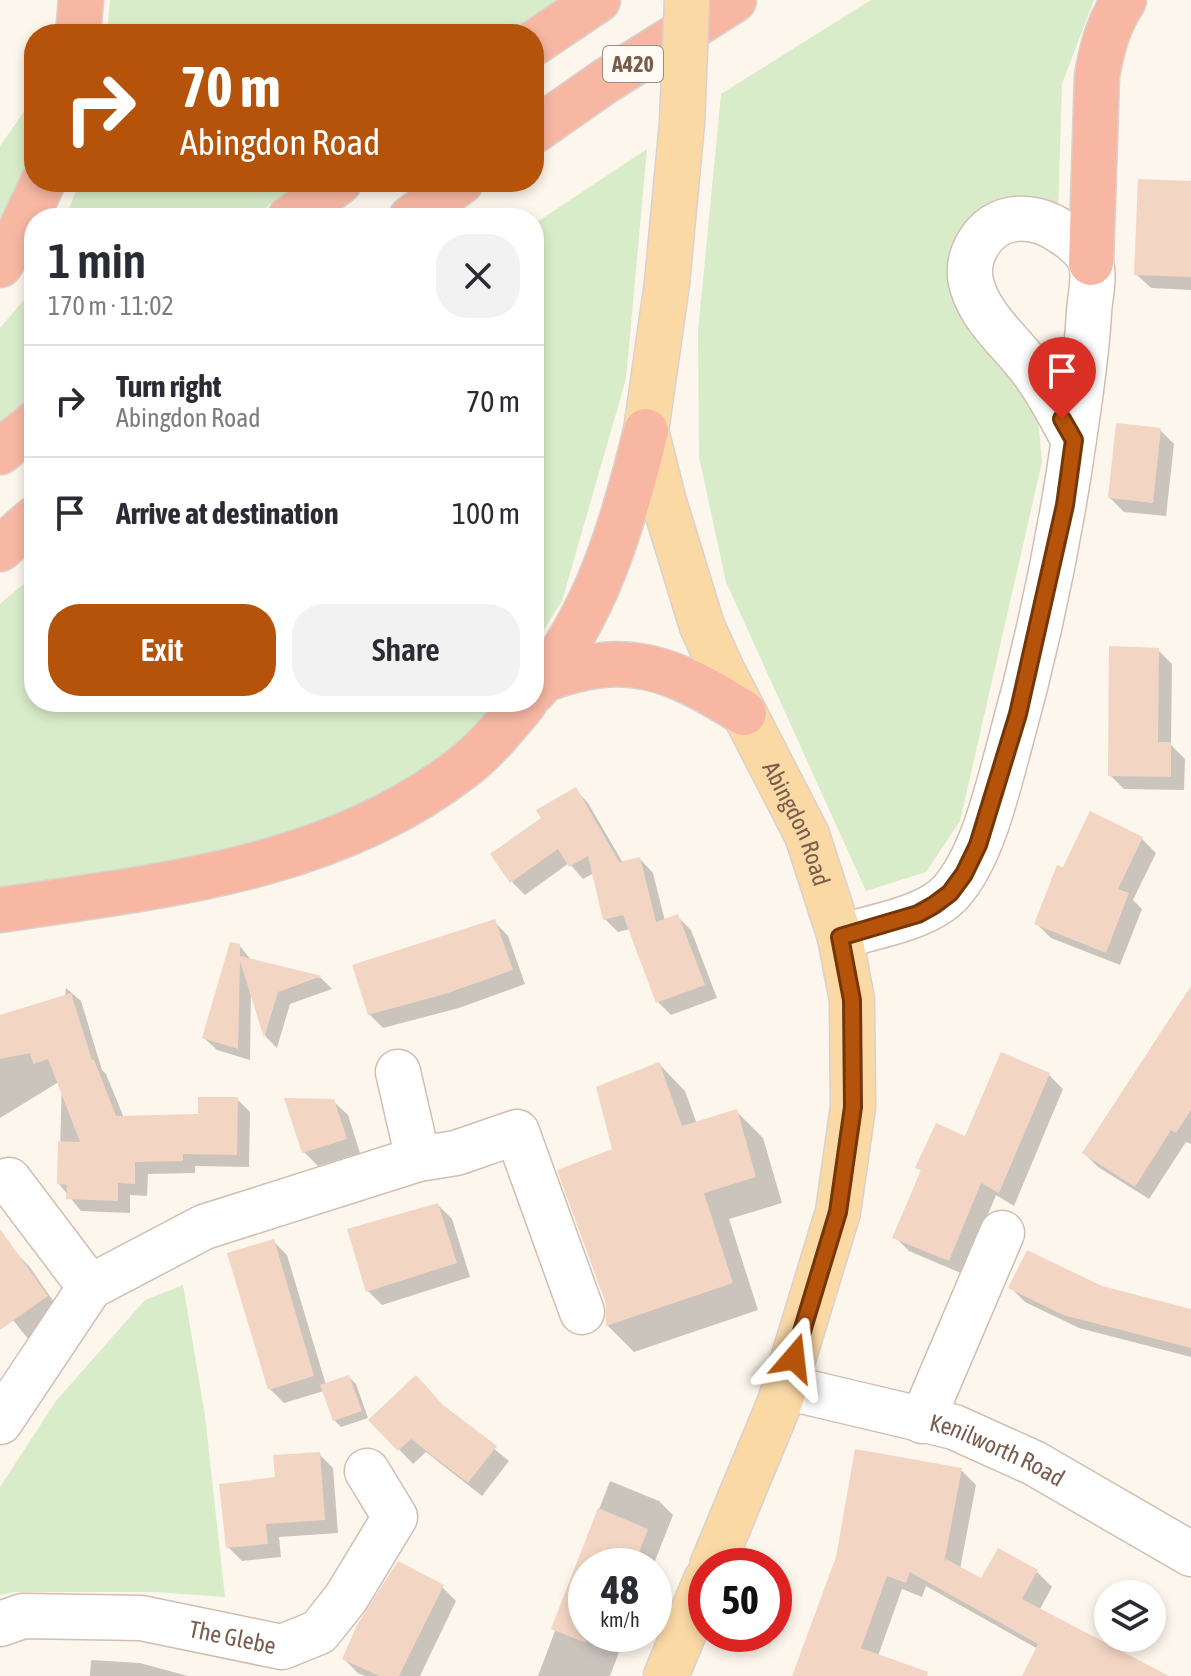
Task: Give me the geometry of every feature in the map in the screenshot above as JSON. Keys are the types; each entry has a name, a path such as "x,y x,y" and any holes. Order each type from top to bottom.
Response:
{"highway":[{"path":"79,24 81,0"},
{"path":"544,36 598,0"},
{"name":"A420","path":"544,124 734,0"},
{"path":"1091,263 1097,76 1102,46 1112,18 1124,0"},
{"path":"304,208 325,192"},
{"path":"425,208 447,192"},
{"path":"0,265 24,223"},
{"path":"544,677 570,639 611,556 626,514 646,431"},
{"path":"0,452 24,432"},
{"path":"0,549 24,528"},
{"path":"544,685 571,670 595,665 648,668 696,683 744,713"},
{"path":"0,910 210,875 337,840 383,820 439,785 465,766 516,712"}],"main road":[{"path":"646,431 667,283 682,123 687,0"},
{"name":"Abingdon Road","path":"646,431 702,626 807,835 840,937 852,1000 853,1107 838,1212 785,1387 719,1548"},
{"path":"666,1676 688,1623"}],"street":[{"path":"840,937 918,914 950,893 957,883 978,845 1001,775 1037,638 1065,505 1074,440 1087,346 1091,263 1067,235 1053,226 1025,219 996,224 985,232 971,259 972,287 978,301 1038,378 1074,440"},
{"path":"398,1072 418,1159"},
{"path":"0,1422 90,1287 204,1227 418,1159 456,1153 517,1132 582,1312"},
{"path":"9,1180 90,1287"},
{"path":"922,1421 1002,1233"},
{"name":"Kenilworth Road","path":"785,1387 954,1427 1034,1463 1191,1554"},
{"name":"The Glebe","path":"0,1624 23,1616 141,1618 282,1647 319,1632 346,1598 395,1517 367,1471"}],"green space":[{"path":"110,0 575,0 534,24 108,24"},
{"path":"871,0 1094,0 1062,84 1058,214 986,222 978,333 1038,419 1042,462 960,821 926,872 866,891 726,582 699,457 698,332 721,94"},
{"path":"24,112 24,180 0,235 0,146"},
{"path":"647,149 626,379 562,601 544,629 544,217"},
{"path":"76,192 287,192 265,208 69,208"},
{"path":"24,300 24,404 0,425 0,328"},
{"path":"24,584 24,712 487,712 463,741 341,821 203,858 0,890 0,604"},
{"path":"183,1285 205,1416 225,1597 154,1592 14,1592 0,1595 0,1487 56,1401 145,1300"}],"building":[{"path":"1138,179 1191,181 1191,277 1134,275"},
{"path":"1116,423 1161,428 1153,503 1108,498"},
{"path":"1109,646 1159,648 1158,742 1171,742 1171,777 1108,776"},
{"path":"576,787 619,862 640,857 656,922 678,914 705,985 656,1003 623,915 603,920 588,856 569,867 558,849 510,883 490,854 541,818 536,810"},
{"path":"1090,811 1143,837 1118,889 1129,893 1106,953 1034,924 1057,865 1063,867"},
{"path":"495,919 513,970 445,994 368,1015 352,965"},
{"path":"230,942 240,944 240,956 322,976 278,992 264,1038 240,961 238,1049 202,1038"},
{"path":"1191,986 1191,1110 1176,1133 1171,1130 1135,1187 1082,1153"},
{"path":"71,993 92,1060 116,1116 198,1114 198,1097 238,1097 237,1155 183,1154 183,1161 135,1162 135,1184 118,1183 118,1201 66,1199 67,1185 57,1184 58,1141 80,1142 48,1059 33,1064 30,1053 0,1059 0,1015"},
{"path":"1001,1052 1050,1073 999,1193 981,1183 949,1261 892,1238 921,1170 915,1168 936,1123 965,1136"},
{"path":"659,1062 682,1126 737,1109 756,1177 704,1193 733,1283 606,1326 606,1304 557,1170 612,1149 596,1087"},
{"path":"284,1098 334,1099 347,1139 302,1153"},
{"path":"438,1203 457,1263 366,1292 347,1229"},
{"path":"0,1229 48,1296 0,1330"},
{"path":"274,1239 314,1376 268,1390 227,1253"},
{"path":"1027,1250 1102,1286 1191,1309 1191,1348 1063,1315 1008,1288"},
{"path":"349,1375 362,1411 333,1421 320,1385"},
{"path":"416,1375 443,1405 497,1446 468,1483 411,1439 398,1451 368,1420"},
{"path":"855,1449 962,1468 944,1563 946,1559 981,1578 998,1548 1038,1570 1022,1599 1094,1637 1094,1652 1123,1652 1169,1676 1022,1676 1038,1644 910,1572 906,1583 887,1576 861,1648 928,1672 927,1676 792,1676 836,1557"},
{"path":"320,1452 325,1520 266,1524 268,1544 226,1548 219,1484 275,1477 273,1455"},
{"path":"598,1508 648,1529 641,1548 582,1548"},
{"path":"398,1561 444,1585 399,1676 379,1676 342,1659 358,1623"},
{"path":"568,1585 568,1636 551,1629"}],"route":[{"path":"794,1358 838,1212 853,1107 852,1000 840,937 918,914 934,905 950,893 964,874 978,845 1018,714 1065,505 1074,440 1062,419"}]}
